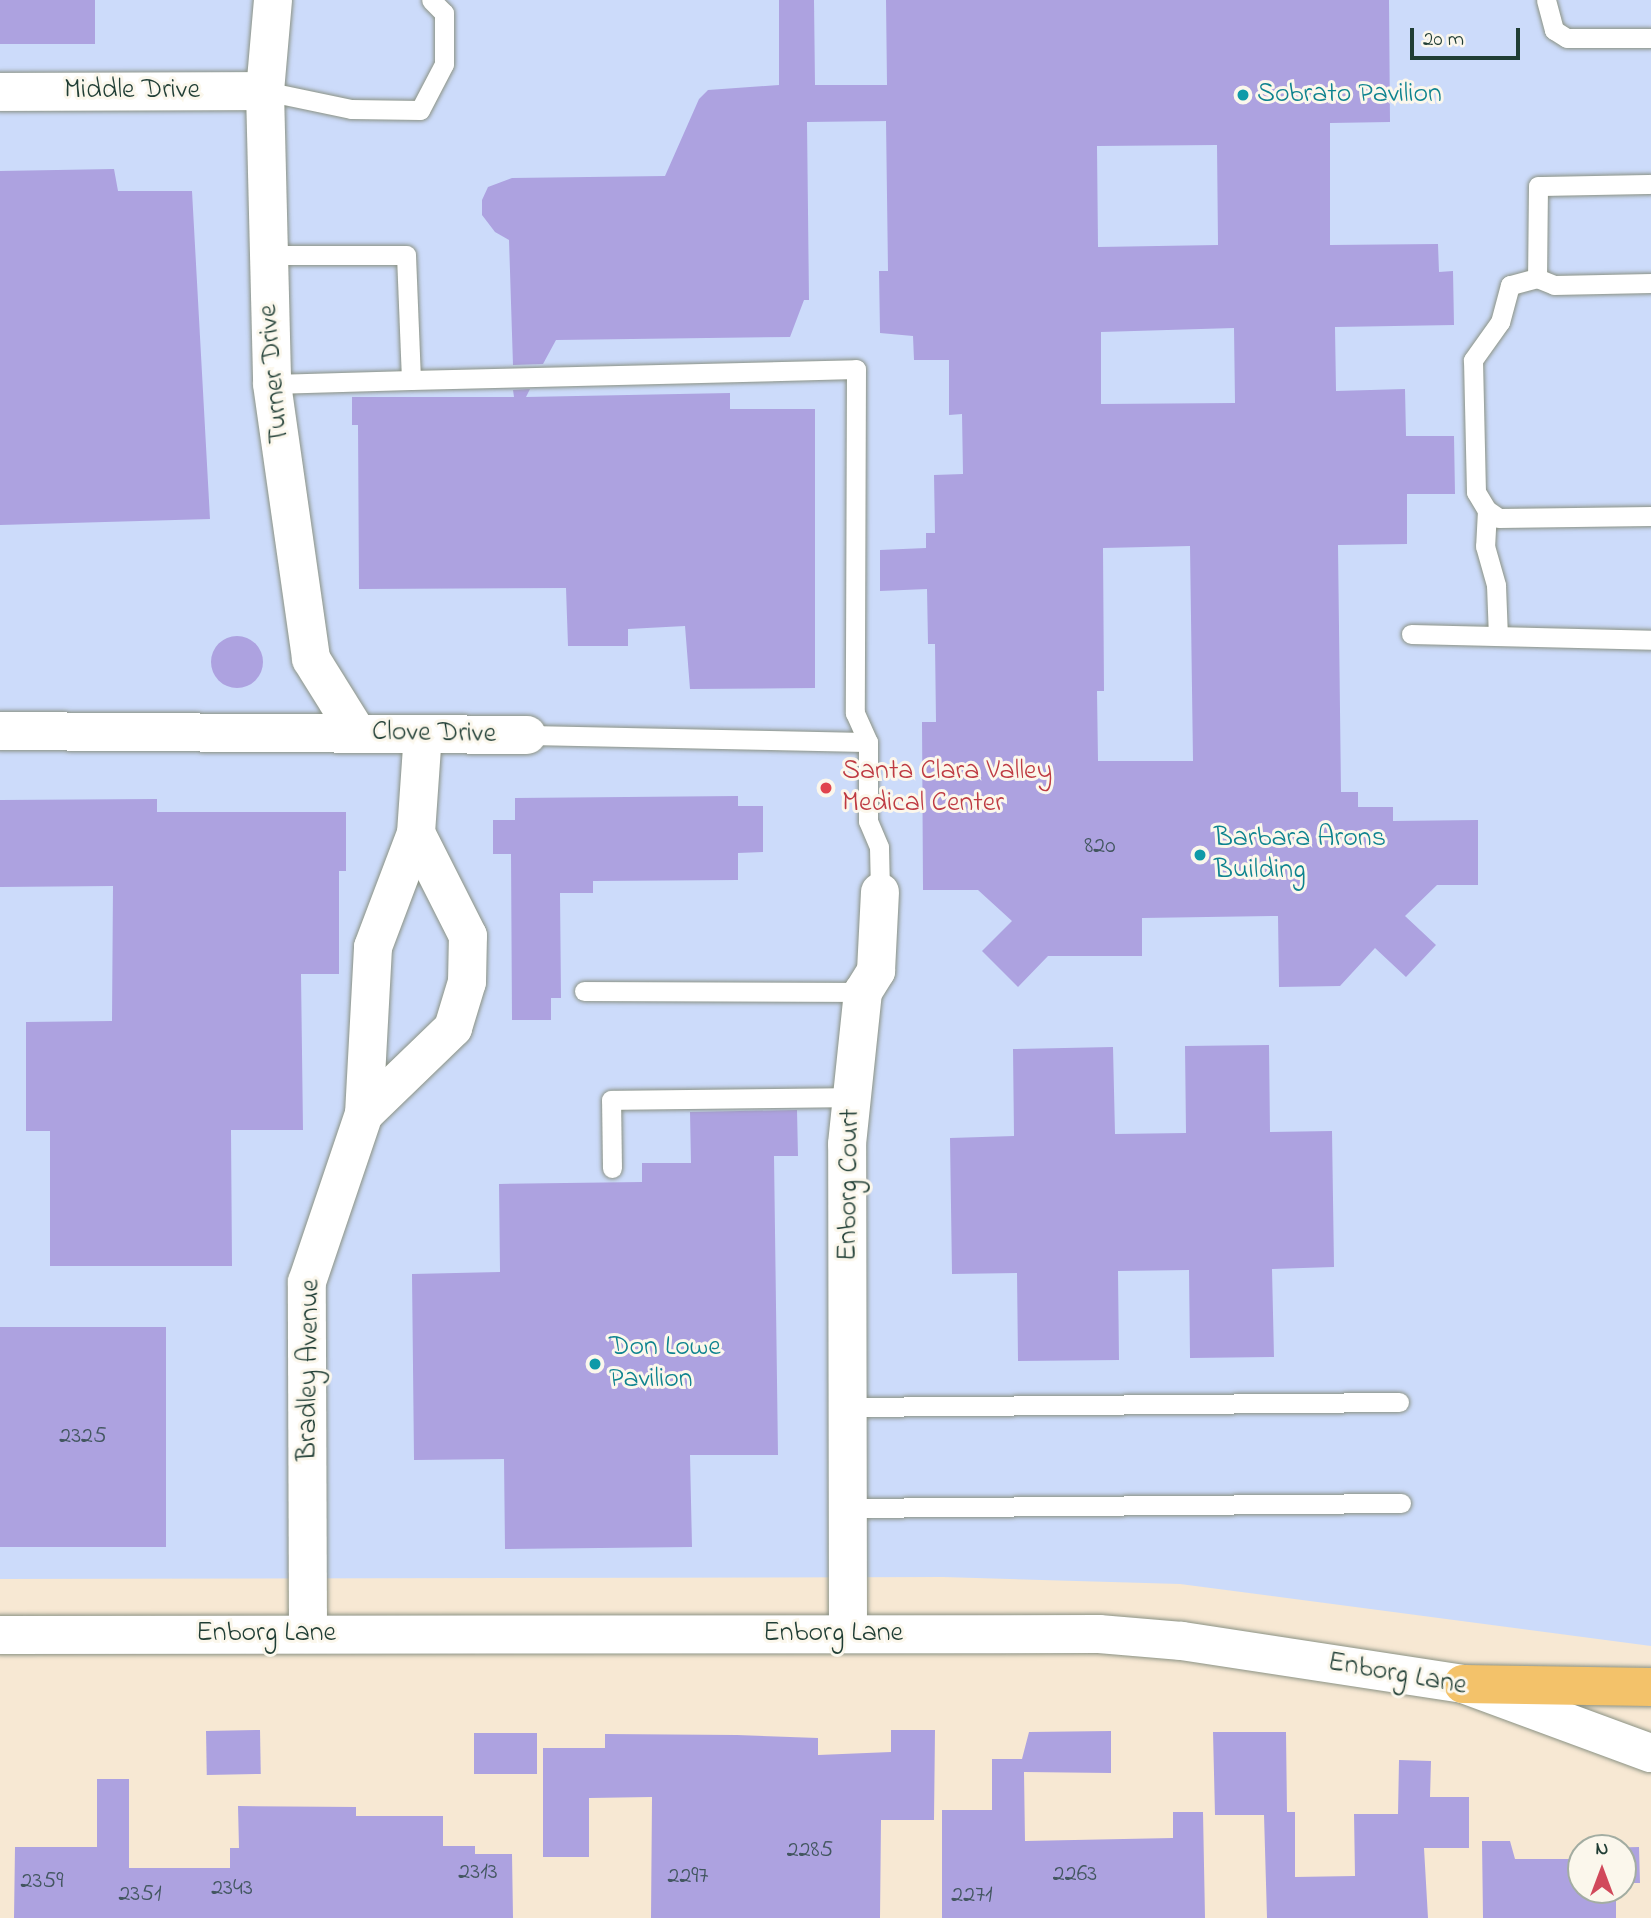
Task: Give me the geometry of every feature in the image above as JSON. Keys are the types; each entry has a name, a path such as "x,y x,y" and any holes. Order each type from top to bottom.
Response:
{"main road":[{"path":"1463,1684 1651,1686"}],"street":[{"name":"Turner Drive","path":"273,0 265,91 272,384 310,659 357,733"},
{"name":"Middle Drive","path":"0,92 265,91"},
{"name":"Clove Drive","path":"0,731 527,736"},
{"name":"Bradley Avenue","path":"308,1634 307,1282 364,1114 373,947 416,833 423,734"},
{"name":"Bradley Avenue","path":"364,1114 453,1028 467,982 468,936 416,833"},
{"name":"Enborg Court","path":"848,1634 847,1144 863,992 876,971 880,892"},
{"name":"Enborg Lane","path":"0,1635 1099,1634 1182,1640 1463,1684 1651,1753"}],"lane":[{"path":"265,91 351,109 420,110 444,64 444,13 431,0"},
{"path":"1546,0 1554,30 1567,38 1651,38"},
{"path":"1536,278 1538,186 1651,184"},
{"path":"267,255 406,255 411,380"},
{"path":"1651,283 1554,285 1536,278 1510,285 1500,322 1473,360 1476,492 1487,510 1499,517 1651,516"},
{"path":"272,384 856,369 855,713 868,742"},
{"path":"1487,510 1485,546 1496,585 1498,636"},
{"path":"1411,634 1651,640"},
{"name":"Clove Drive","path":"527,736 868,742"},
{"name":"Enborg Court","path":"868,742 868,821 879,847 880,892"},
{"path":"584,991 863,992"},
{"path":"612,1168 611,1100 852,1097"},
{"path":"849,1407 1399,1402"},
{"path":"849,1508 1401,1503"}],"shaded area":[{"name":"Santa Clara Valley Medical Center","path":"0,0 1651,0 1651,1646 1180,1584 943,1577 0,1579"}],"building":[{"path":"0,0 95,0 95,44 0,44"},
{"path":"779,0 814,0 815,85 887,85 886,0 1389,0 1390,122 1330,123 1330,245 1438,244 1439,272 1453,271 1454,325 1335,327 1336,391 1405,389 1406,436 1454,436 1455,494 1407,494 1407,544 1338,545 1341,792 1358,792 1358,807 1393,807 1393,821 1478,820 1478,885 1437,885 1405,916 1436,945 1406,977 1375,948 1340,986 1279,987 1278,916 1142,918 1142,956 1048,956 1018,987 982,951 1012,921 978,890 923,890 922,722 936,722 935,644 928,644 927,589 880,591 880,550 926,548 926,533 935,533 934,475 963,474 962,414 949,415 949,360 914,360 913,336 880,333 879,271 888,271 886,121 807,122 809,300 804,300 790,337 556,340 543,364 513,365 509,240 495,232 482,215 482,200 488,187 512,178 665,176 699,99 708,90 779,85","holes":["1217,145 1218,245 1098,247 1097,146","1234,328 1235,403 1101,404 1101,332","1190,546 1193,761 1098,761 1097,691 1104,691 1103,548"]},
{"path":"114,169 118,191 192,191 210,519 0,525 0,171"},
{"path":"530,389 526,397 730,393 730,409 815,409 815,688 690,689 685,626 628,629 628,646 568,646 566,588 359,589 358,425 352,425 352,397 514,397 513,390"},
{"path":"237,636 247,638 255,644 261,652 261,672 255,680 247,686 237,688 227,686 219,680 213,672 211,662 213,652 219,644 227,638"},
{"path":"738,796 738,806 763,806 763,852 738,853 738,880 593,881 593,893 560,893 561,998 551,998 551,1020 512,1020 511,854 493,854 493,820 515,820 515,798"},
{"path":"157,799 157,812 346,812 346,871 339,871 339,974 301,974 303,1130 231,1130 232,1266 50,1266 50,1131 26,1131 26,1022 112,1021 113,886 0,887 0,800"},
{"path":"1269,1045 1270,1132 1332,1131 1334,1267 1272,1269 1274,1357 1190,1358 1189,1270 1118,1271 1119,1360 1018,1361 1017,1273 952,1274 950,1138 1014,1136 1013,1049 1113,1047 1115,1134 1186,1133 1185,1046"},
{"name":"Don Lowe Pavilion","path":"797,1110 798,1156 774,1156 778,1455 690,1455 692,1547 505,1549 504,1459 414,1460 412,1274 500,1272 499,1184 642,1182 642,1163 691,1163 690,1112"},
{"path":"0,1327 166,1327 166,1547 0,1547"},
{"path":"260,1730 261,1774 207,1775 206,1731"},
{"path":"891,1730 935,1730 934,1820 881,1820 880,1918 651,1918 652,1797 589,1798 589,1857 543,1857 543,1748 605,1748 605,1734 737,1735 818,1738 818,1755 891,1752"},
{"path":"1111,1731 1111,1773 1024,1772 1025,1841 1173,1838 1173,1812 1203,1812 1205,1918 942,1918 942,1810 992,1810 992,1759 1022,1759 1029,1732"},
{"path":"1213,1732 1286,1732 1287,1812 1295,1812 1295,1877 1355,1876 1354,1814 1398,1814 1399,1760 1431,1761 1430,1797 1469,1797 1469,1848 1424,1848 1428,1918 1267,1918 1264,1815 1215,1815"},
{"path":"474,1733 537,1733 537,1774 474,1774"},
{"path":"97,1779 129,1779 129,1868 230,1868 230,1848 239,1848 238,1806 356,1807 356,1816 443,1816 443,1846 475,1846 475,1854 512,1854 513,1918 14,1918 15,1847 97,1847"},
{"path":"1482,1841 1510,1841 1515,1859 1567,1859 1567,1904 1616,1904 1616,1918 1483,1918"},
{"path":"1639,1847 1640,1883 1637,1883"}],"place":[{"name":"Sobrato Pavilion","path":"1243,95"},
{"name":"Santa Clara Valley Medical Center","path":"826,788"},
{"name":"Barbara Arons Building","path":"1200,855"},
{"name":"Don Lowe Pavilion","path":"595,1364"}]}
